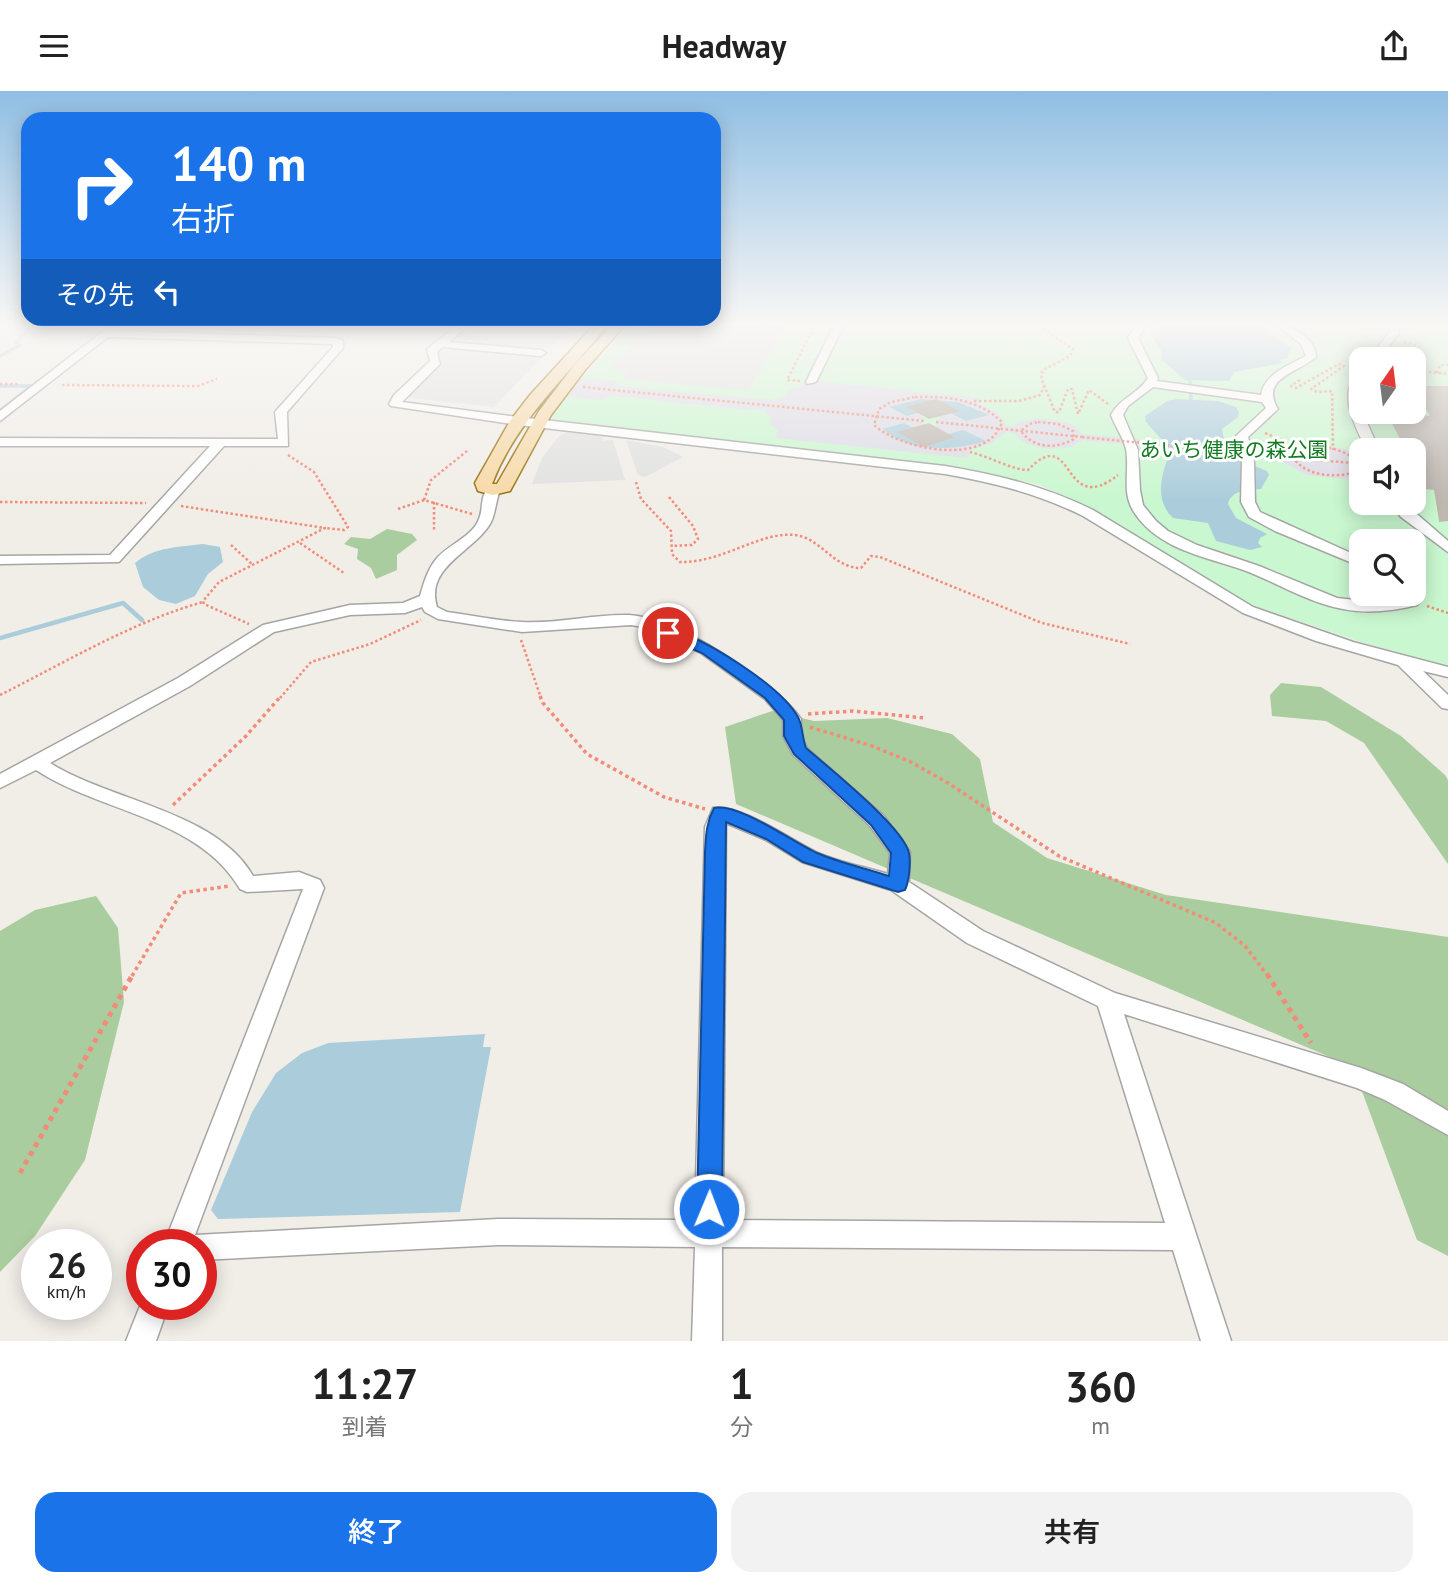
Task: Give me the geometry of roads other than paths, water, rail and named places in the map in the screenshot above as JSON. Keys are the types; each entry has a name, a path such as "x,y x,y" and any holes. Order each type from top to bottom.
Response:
{"main road":[{"path":"548,383 518,421 484,487 493,490 504,487 538,423 568,383"}],"street":[{"path":"0,417 42,383"},
{"path":"0,442 284,443 281,412 307,383"},
{"path":"413,383 398,397 395,404 518,421 945,470 1008,481 1039,490 1088,513 1248,610 1277,622 1448,673"},
{"path":"1151,383 1120,407 1117,415 1132,451 1132,487 1139,510 1152,525 1177,541 1254,569 1332,602 1349,604"},
{"path":"1153,383 1266,399"},
{"path":"1271,383 1266,399 1272,409 1242,436 1248,462 1247,491 1254,514 1280,529 1349,558"},
{"path":"0,560 114,559 222,442"},
{"path":"430,606 433,576 444,558 486,520 487,505 493,490"},
{"path":"1406,515 1448,548"},
{"path":"0,782 184,682 264,631 299,620 350,610 430,606 514,626 616,620 648,624 707,650 771,695 791,719 792,736 800,751 877,821 900,852 898,885"},
{"path":"1361,606 1394,606"},
{"path":"1405,662 1448,704"},
{"path":"37,763 76,786 187,829 218,850 247,884 299,880 313,885 314,888 184,1229"},
{"path":"707,1341 714,852 715,827 720,813 773,835 809,857 898,885 975,937 1108,1000 1394,1092 1448,1124"},
{"path":"1108,1000 1216,1341"},
{"path":"217,1245 498,1232 1182,1237"},
{"path":"141,1341 149,1320"}],"water":[{"path":"921,399 958,402 989,415 966,421 939,407 907,416 889,407"},
{"path":"1167,401 1218,401 1236,407 1239,412 1238,417 1222,429 1227,446 1237,457 1267,471 1269,475 1261,489 1237,493 1228,504 1236,518 1267,534 1260,538 1258,543 1262,547 1250,550 1216,541 1208,523 1173,518 1167,511 1161,485 1171,450 1146,422 1145,416"},
{"path":"904,423 933,438 963,430 986,441 960,447 933,448 906,442 883,429"},
{"path":"203,544 220,547 223,562 208,574 195,596 176,604 159,600 143,587 135,563 159,551"},
{"path":"485,1034 483,1047 491,1047 460,1212 218,1219 211,1210 252,1112 276,1073 302,1053 328,1043"}],"waterway":[{"path":"1190,383 1191,399"},
{"path":"0,386 31,386 0,411"},
{"path":"0,638 123,603 142,620"}],"park label":[{"name":"あいち健康の森公園","path":"1234,450"}]}
